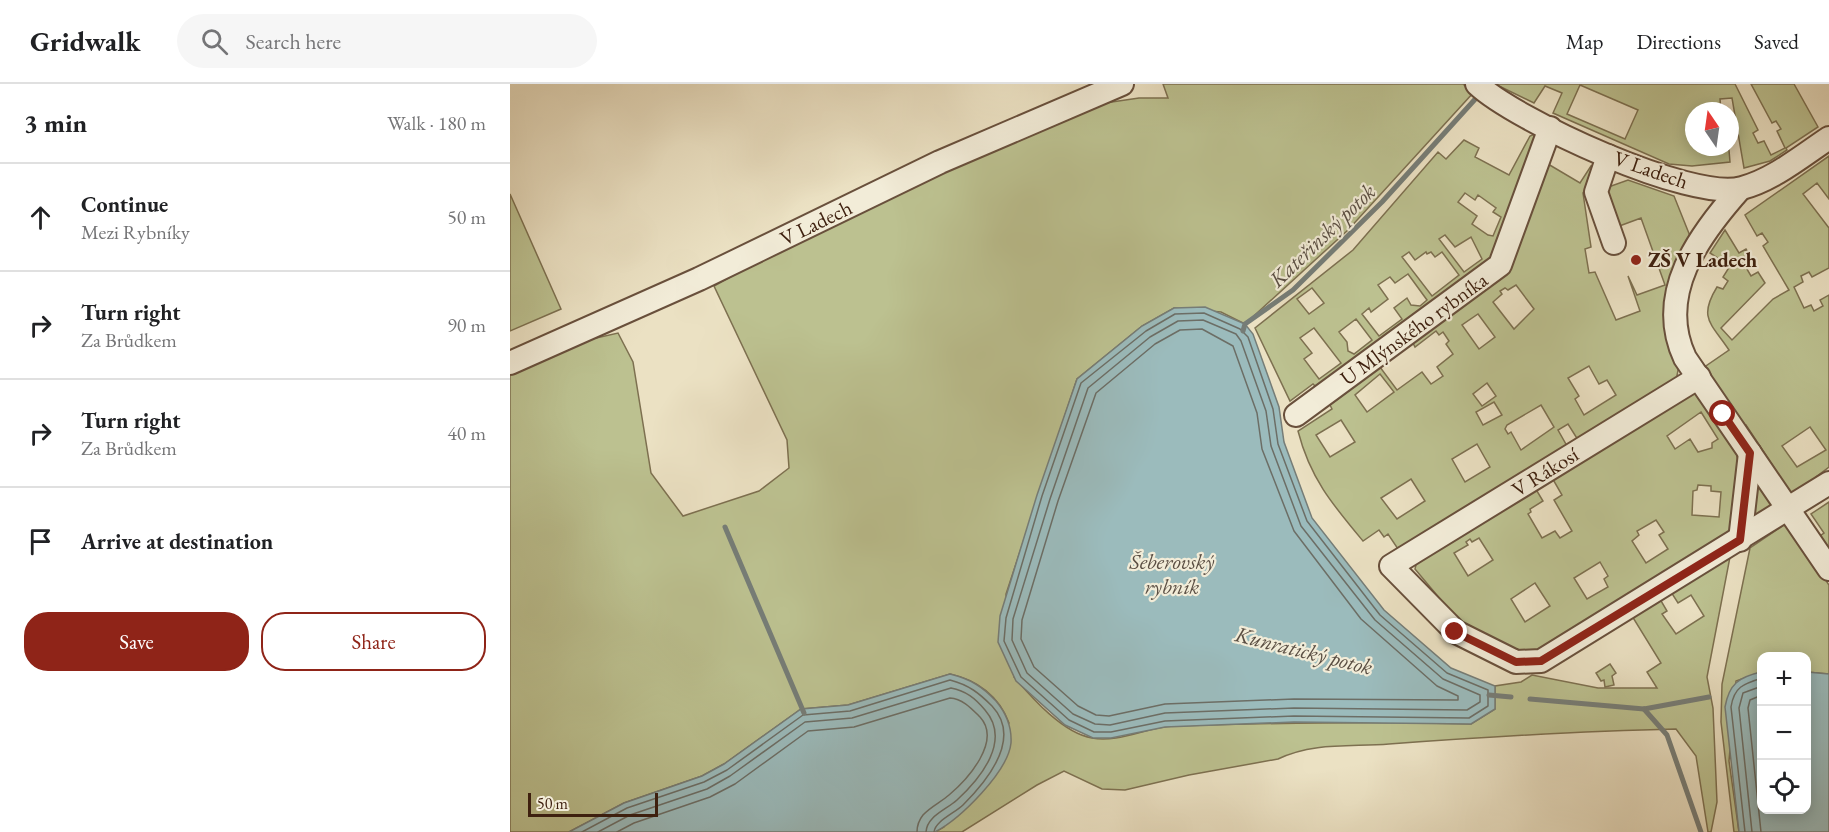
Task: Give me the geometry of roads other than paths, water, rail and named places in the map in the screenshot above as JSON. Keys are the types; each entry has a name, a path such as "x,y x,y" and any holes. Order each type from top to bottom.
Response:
{"street":[{"name":"V Ladech","path":"510,363 699,279 940,162 1122,84"},
{"name":"V Ladech","path":"1477,84 1493,98 1608,156 1675,180 1716,190 1740,189 1781,169 1829,138"},
{"name":"U Mlýnského rybníka","path":"1296,416 1500,265 1550,128"},
{"path":"1608,156 1596,192 1614,243"},
{"path":"1740,189 1712,220 1690,260 1678,289 1674,330 1685,358 1829,568"},
{"name":"V Rákosí","path":"1699,378 1391,566 1455,632 1516,662 1541,661 1740,540"},
{"path":"1740,540 1750,453"},
{"path":"1740,540 1829,483"}],"water":[{"name":"Šeberovský rybník","path":"1205,307 1245,324 1253,334 1279,407 1284,442 1312,518 1384,610 1451,668 1495,686 1495,709 1471,724 1294,722 1165,727 1111,738 1093,738 1065,725 1016,681 998,642 1000,616 1037,495 1077,379 1142,326 1174,308"},
{"path":"1811,672 1829,674 1829,832 1739,832 1725,707 1732,687 1747,676 1757,673 1757,814 1811,814"},
{"path":"950,674 975,684 996,701 1008,720 1011,743 1008,755 1001,767 981,793 957,817 935,832 569,832 624,803 702,776 724,764 801,709 848,705"}],"waterway":[{"name":"Kateřinský potok","path":"1243,331 1245,324 1293,290 1382,202 1478,96"},
{"path":"725,527 804,713"},
{"name":"Kunratický potok","path":"1489,695 1511,697"},
{"name":"Kunratický potok","path":"1530,699 1644,709 1709,697"},
{"path":"1644,709 1667,735 1701,832"}],"place":[{"name":"ZŠ V Ladech","path":"1636,260"}]}
